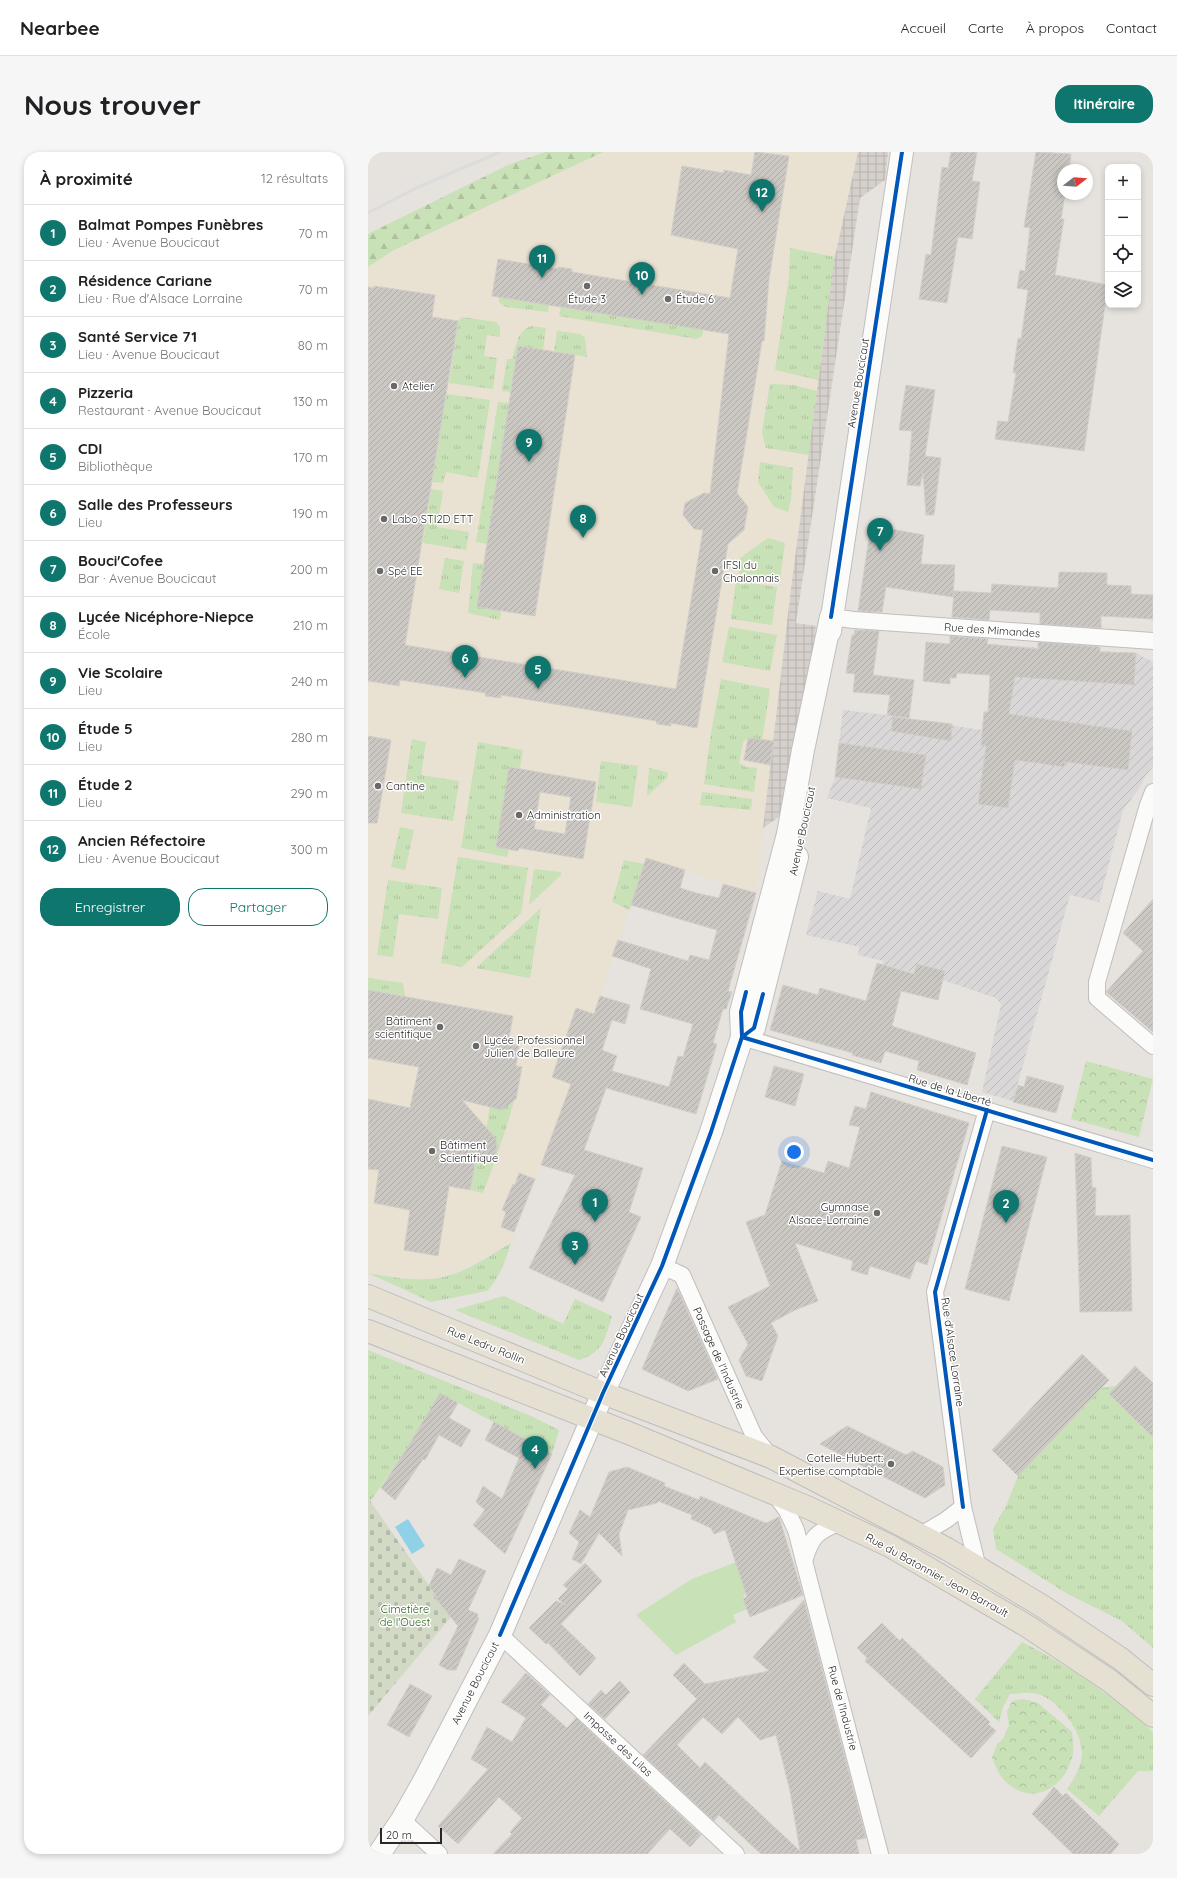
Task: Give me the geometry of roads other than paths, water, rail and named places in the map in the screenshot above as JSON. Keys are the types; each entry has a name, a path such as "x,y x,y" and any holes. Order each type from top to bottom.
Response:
{"main road":[{"name":"Avenue Boucicaut","path":"380,1854 402,1820 423,1783 500,1635 592,1418 662,1266 711,1132 742,1036 754,1028 804,829 818,752 831,617 902,152"},
{"name":"Rue Ledru Rollin","path":"368,1296 603,1393"},
{"path":"368,1331 592,1418"},
{"path":"603,1393 771,1457 921,1535 1054,1614 1121,1659 1153,1685"},
{"name":"Rue du Batonnier Jean Barrault","path":"592,1418 774,1493 890,1546 1027,1626 1110,1681 1153,1716"}],"street":[{"name":"Rue des Mimandes","path":"831,617 854,620 1153,641"},
{"path":"1153,792 1148,804 1097,982 1097,998 1153,1046"},
{"name":"Rue de la Liberté","path":"742,1036 987,1110 1152,1157"},
{"name":"Rue d'Alsace Lorraine","path":"978,1568 963,1507 935,1292 987,1110"},
{"name":"Passage de l'Industrie","path":"662,1266 682,1275 754,1436 771,1457"},
{"name":"Rue de l'Industrie","path":"774,1493 787,1511 796,1530 880,1854"},
{"path":"921,1535 946,1520 963,1507"},
{"path":"804,1562 810,1543 820,1530 840,1522"},
{"name":"Impasse des Lilas","path":"500,1635 736,1854"},
{"path":"402,1820 439,1854"}],"water":[{"path":"408,1519 425,1546 412,1554 395,1527"}],"railway":[{"path":"368,213 416,188 500,152"}],"place":[{"name":"Ancien Réfectoire","path":"762,212"},
{"name":"Étude 2","path":"542,278"},
{"name":"Étude 3","path":"587,286"},
{"name":"Étude 5","path":"642,295"},
{"name":"Étude 6","path":"668,299"},
{"name":"Atelier","path":"394,386"},
{"name":"Vie Scolaire","path":"529,462"},
{"name":"Labo STI2D ETT","path":"384,519"},
{"name":"Lycée Nicéphore-Niepce","path":"583,538"},
{"name":"Bouci'Cofee","path":"880,551"},
{"name":"Spé EE","path":"380,571"},
{"name":"IFSI du Chalonnais","path":"715,571"},
{"name":"Salle des Professeurs","path":"465,678"},
{"name":"CDI","path":"538,689"},
{"name":"Cantine","path":"378,786"},
{"name":"Administration","path":"519,815"},
{"name":"Bâtiment scientifique","path":"440,1027"},
{"name":"Lycée Professionnel Julien de Balleure","path":"476,1046"},
{"name":"Bâtiment Scientifique","path":"432,1151"},
{"name":"Gymnase Alsace-Lorraine","path":"877,1213"},
{"name":"Balmat Pompes Funèbres","path":"595,1222"},
{"name":"Résidence Cariane","path":"1006,1223"},
{"name":"Santé Service 71","path":"575,1265"},
{"name":"Cotelle-Hubert: Expertise comptable","path":"891,1464"},
{"name":"Pizzeria","path":"535,1469"}],"park label":[{"name":"Cimetière de l'Ouest","path":"405,1615"}]}
